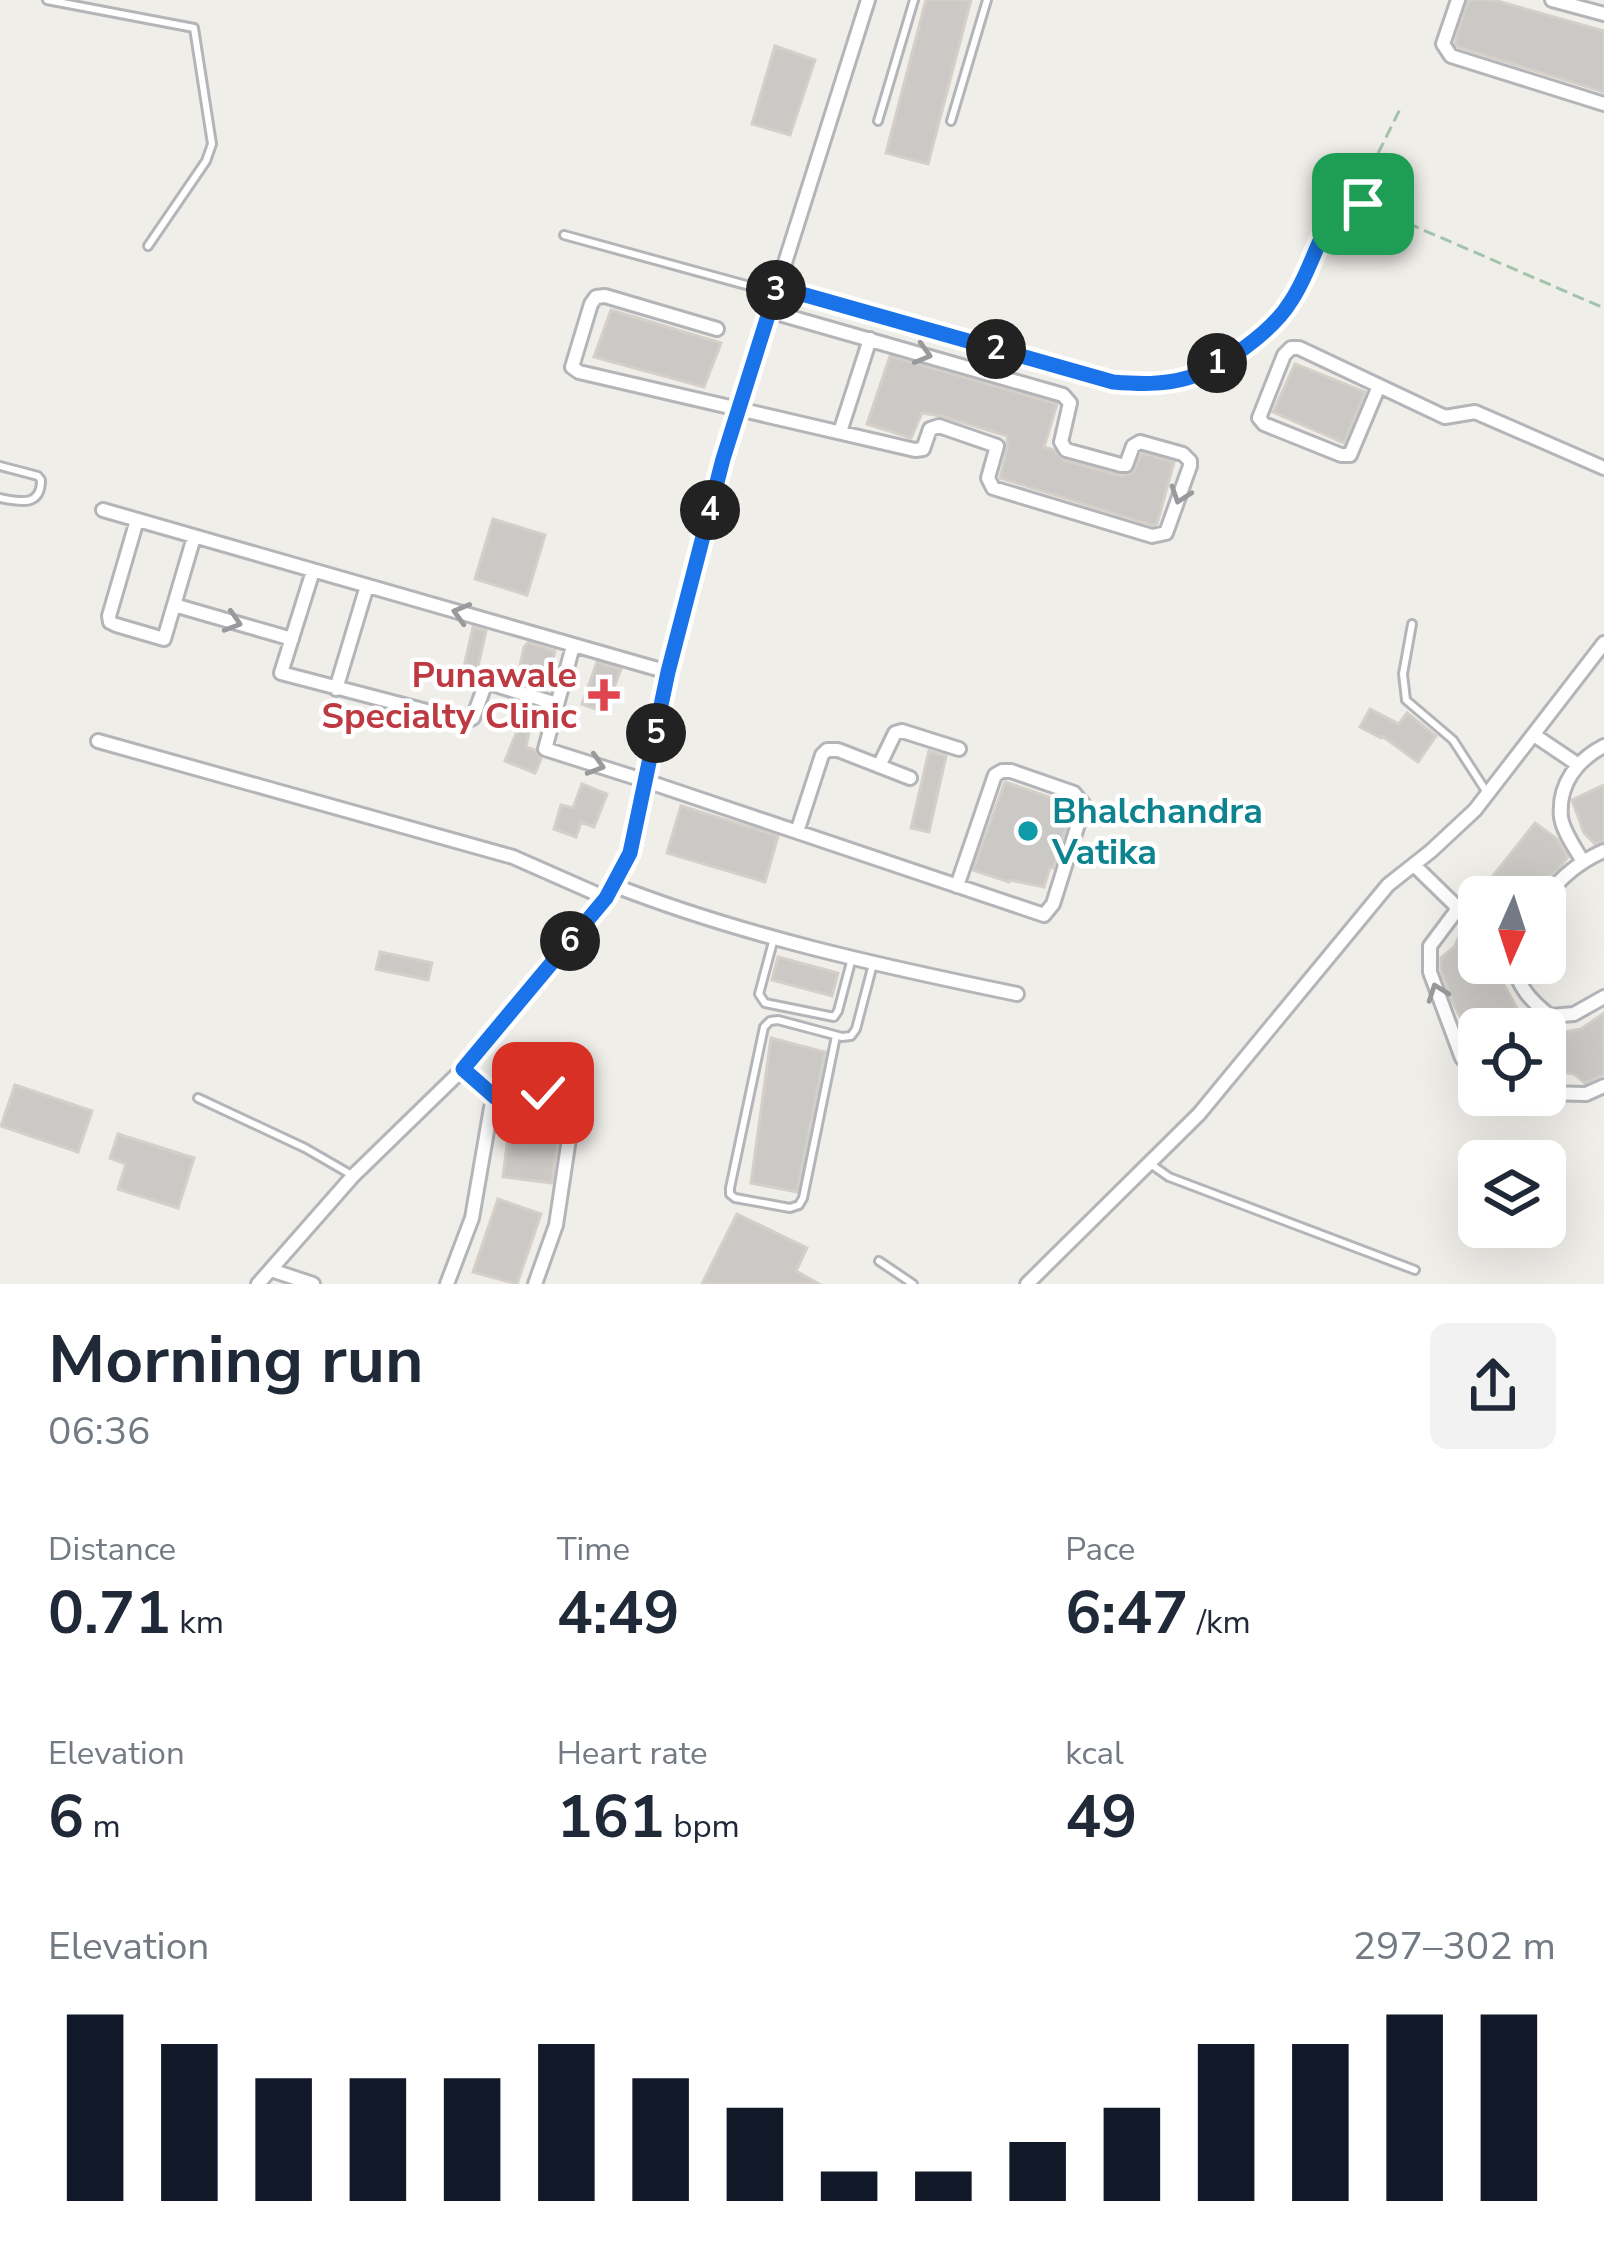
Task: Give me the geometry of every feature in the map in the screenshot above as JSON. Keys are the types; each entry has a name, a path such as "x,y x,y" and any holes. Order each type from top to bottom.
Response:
{"street":[{"path":"258,1284 353,1176 463,1069 609,892 630,853 668,672 723,459 868,0"},
{"path":"1458,0 1443,44 1450,56 1604,104"},
{"path":"1552,0 1604,14"},
{"path":"717,329 596,297 572,367 918,451 931,429 939,426 998,448 988,478 992,488 1152,536 1166,533 1190,466 1183,454 1140,442 1133,446 1126,465 1066,450 1060,442 1069,398 770,311"},
{"path":"840,432 870,339"},
{"path":"1379,386 1350,455 1264,424 1259,418 1284,356 1291,348 1299,348 1379,386 1445,418 1475,412 1604,468"},
{"path":"103,510 668,672"},
{"path":"137,520 110,622 164,639 194,537"},
{"path":"313,571 281,673 465,721 473,718 485,685 557,704"},
{"path":"336,689 367,586"},
{"path":"175,604 292,639"},
{"path":"1027,1284 1199,1114 1388,885 1475,810 1604,645"},
{"path":"573,646 545,749 1044,915 1084,805 1081,800 1074,793 1002,771 995,776 957,886"},
{"path":"880,766 895,733 902,731 959,749"},
{"path":"1534,736 1577,764"},
{"path":"98,741 513,857 609,892 873,964 1017,994"},
{"path":"1582,862 1561,820 1568,778 1577,764 1604,746"},
{"path":"797,832 827,750 910,778"},
{"path":"1564,876 1604,851"},
{"path":"1414,865 1457,910 1430,946 1430,972 1458,1047"},
{"path":"1520,984 1540,1008"},
{"path":"1566,1015 1604,997"},
{"path":"463,1069 496,1098"},
{"path":"1566,1094 1586,1094 1604,1087"},
{"path":"448,1284 472,1218 496,1098 568,1094 575,1099 556,1225 535,1284"},
{"path":"271,1270 313,1284"}],"lane":[{"path":"46,0 194,28 212,144 206,161 148,246"},
{"path":"878,121 914,0"},
{"path":"950,121 987,0"},
{"path":"564,235 776,290"},
{"path":"0,466 32,473 42,487 27,502 0,498"},
{"path":"1412,624 1403,674 1406,700 1453,740 1488,794"},
{"path":"774,937 759,994 765,1003 833,1017 852,958"},
{"path":"836,1036 799,1205 790,1208 735,1198 730,1188 764,1027 778,1020 851,1036 873,964"},
{"path":"198,1098 353,1176"},
{"path":"1150,1163 1168,1177 1415,1270"},
{"path":"879,1261 913,1284"}],"path":[{"path":"1354,203 1401,106"},
{"path":"776,290 1113,382 1167,382 1190,378 1248,347 1291,303 1332,216 1344,202 1363,204 1604,308"}],"building":[{"path":"926,0 971,0 928,164 886,153"},
{"path":"1468,0 1494,0 1604,31 1604,92 1458,47"},
{"path":"775,46 815,60 790,135 752,124"},
{"path":"611,310 721,343 704,387 594,357"},
{"path":"890,356 1057,404 1044,447 1063,460 1121,476 1133,473 1142,453 1174,462 1157,524 1000,478 1007,436 922,413 911,438 867,424"},
{"path":"1295,364 1365,392 1344,443 1273,412"},
{"path":"493,519 545,535 527,595 475,579"},
{"path":"473,627 486,631 473,688 460,685"},
{"path":"528,643 555,651 547,685 517,681"},
{"path":"597,662 621,669 605,712 582,704"},
{"path":"512,701 534,708 526,747 541,759 535,773 505,761 519,726 508,723"},
{"path":"1370,709 1399,724 1407,713 1436,736 1418,762 1382,736 1360,727"},
{"path":"929,751 946,756 929,832 911,828"},
{"name":"Bhalchandra Vatika","path":"1005,782 1070,804 1044,887 973,870"},
{"path":"582,784 607,794 594,827 581,822 576,837 554,829 561,805 573,808"},
{"path":"1604,785 1604,841 1595,844 1584,833 1572,800"},
{"path":"681,806 778,836 765,882 667,853"},
{"path":"1535,823 1557,839 1568,857 1551,876 1493,876"},
{"path":"1458,939 1458,984 1504,984 1517,1008 1458,1008 1458,1013 1441,970 1441,958"},
{"path":"380,952 432,963 428,980 376,969"},
{"path":"778,957 838,973 832,996 772,980"},
{"path":"1604,1013 1604,1074 1585,1083 1566,1073 1566,1032 1581,1029"},
{"path":"771,1038 825,1052 797,1192 751,1183"},
{"path":"15,1085 92,1111 78,1152 1,1126"},
{"path":"562,1104 552,1183 503,1177 512,1105"},
{"path":"118,1134 194,1158 178,1208 118,1189 126,1164 110,1158"},
{"path":"498,1199 541,1214 517,1284 473,1272"},
{"path":"737,1214 807,1248 796,1271 819,1284 702,1284"}],"place":[{"name":"Punawale Specialty Clinic","path":"604,695"},
{"name":"Bhalchandra Vatika","path":"1028,831"}],"route":[{"path":"543,1093 496,1098 463,1069 606,898 630,853 668,672 723,459 777,287 1113,382 1144,385 1190,378 1248,347 1291,303 1332,216 1344,202 1363,204"}]}
